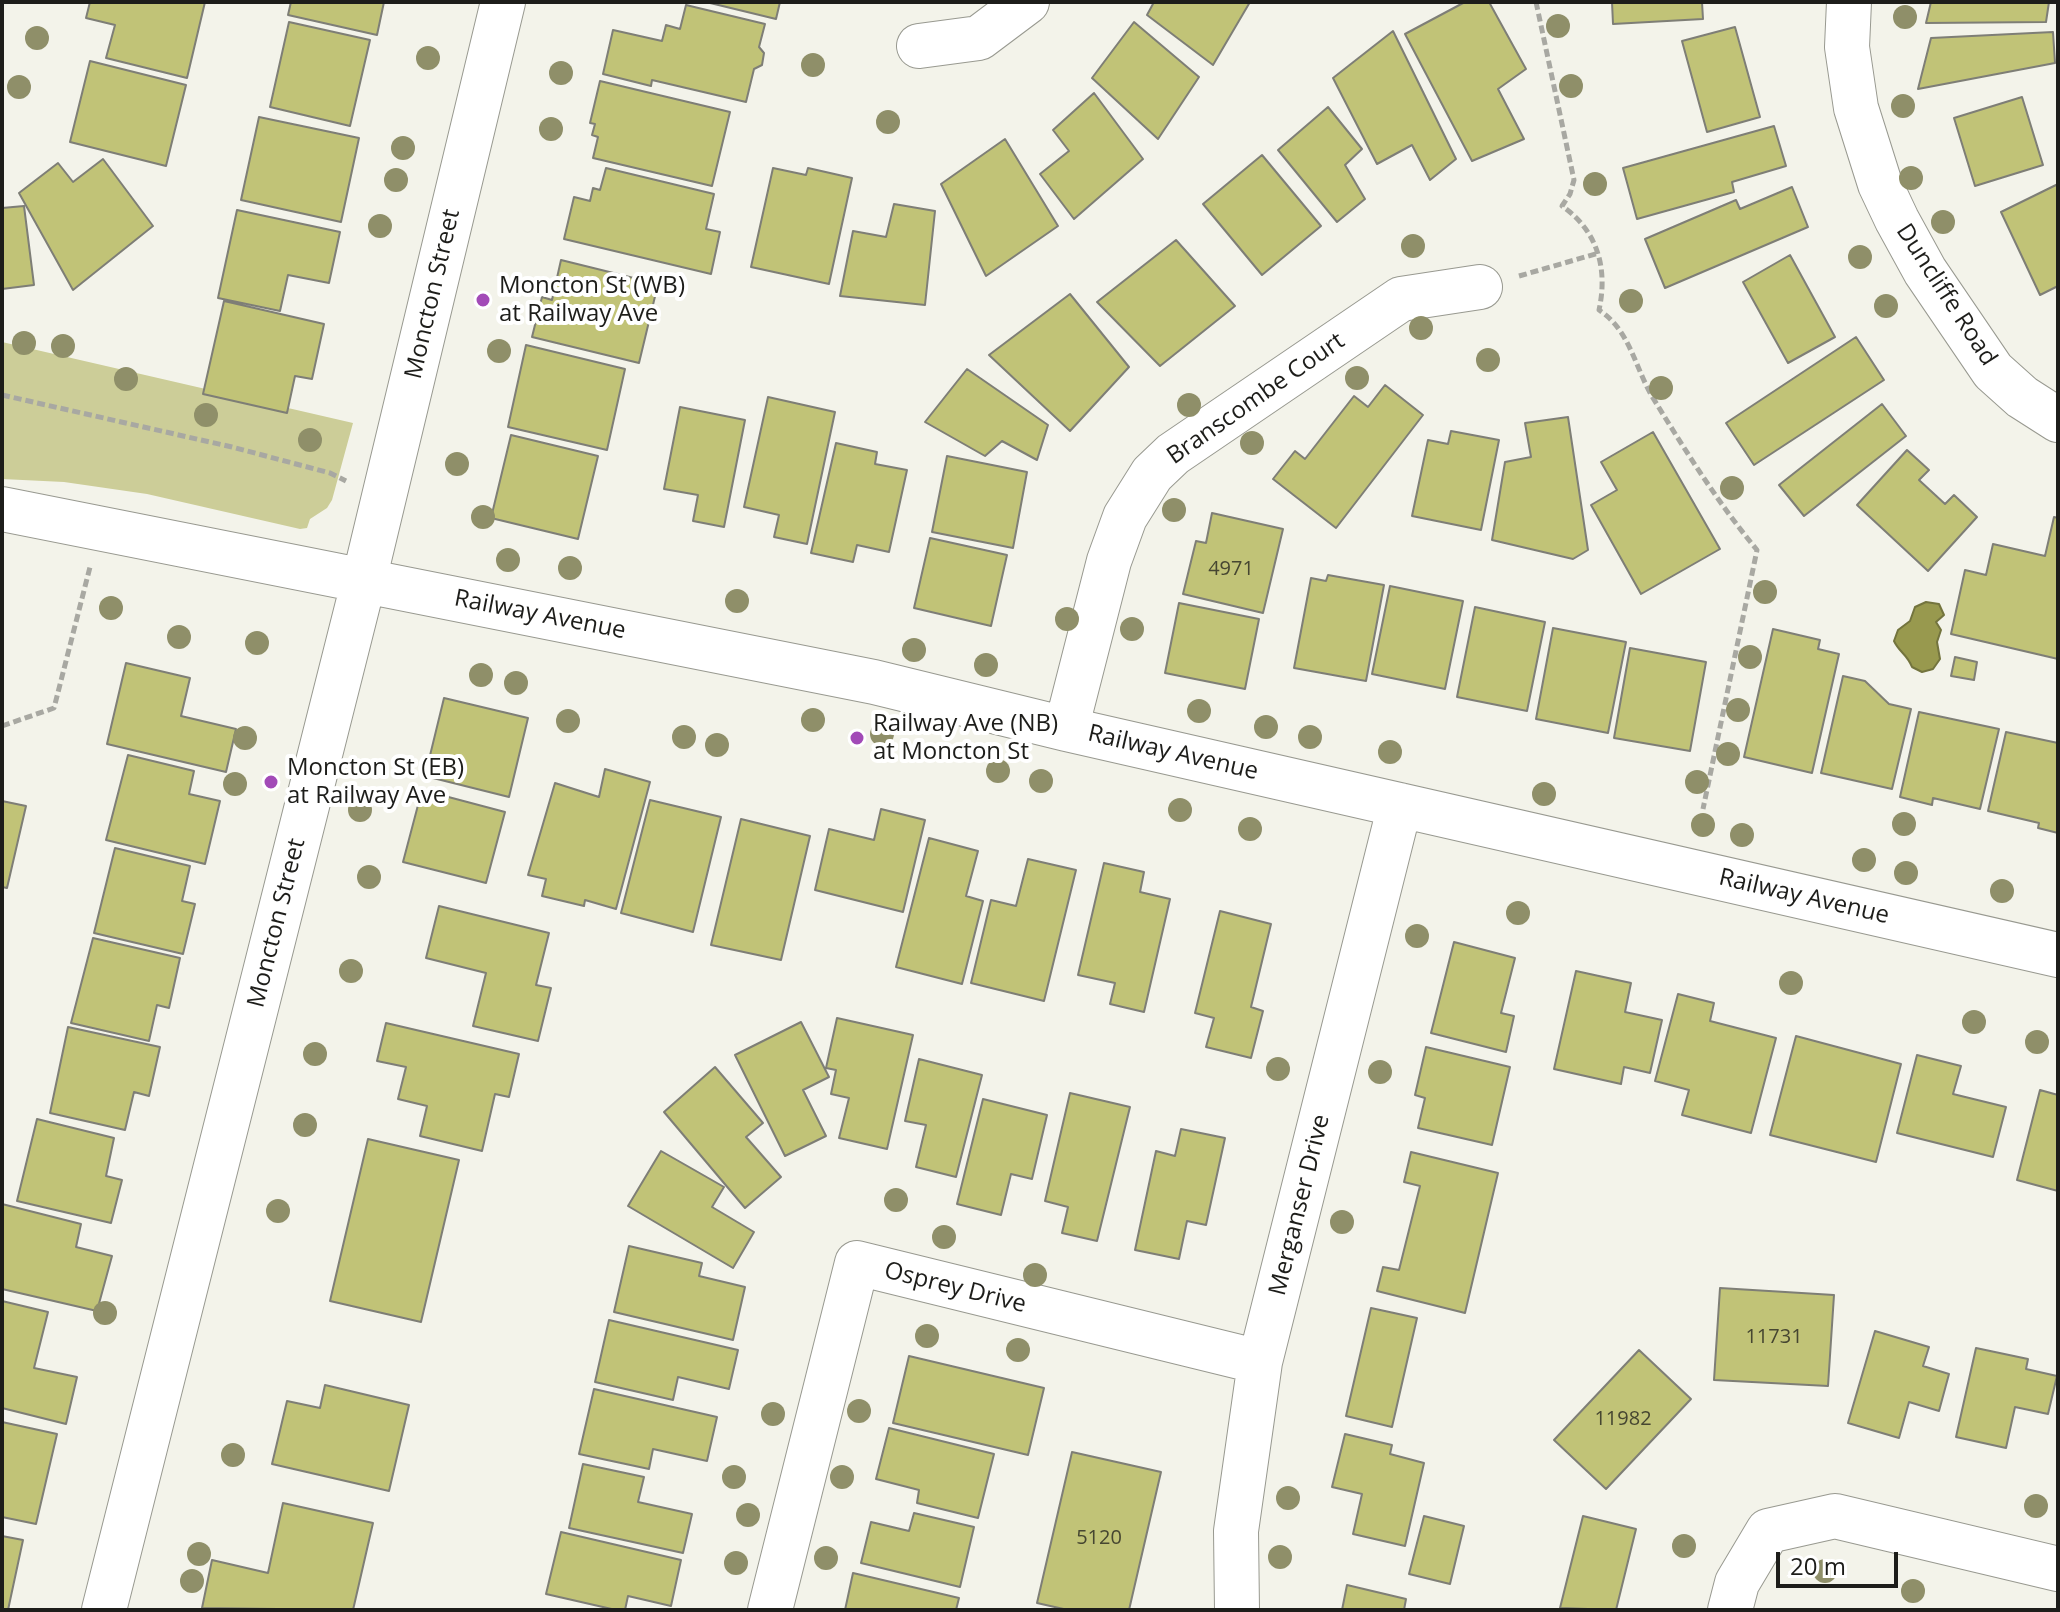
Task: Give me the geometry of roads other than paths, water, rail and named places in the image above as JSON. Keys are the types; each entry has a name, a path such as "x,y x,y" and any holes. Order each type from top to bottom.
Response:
{"street":[{"name":"Moncton Street","path":"104,1610 364,580 503,2"},
{"path":"919,46 979,38 1027,2"},
{"name":"Duncliffe Road","path":"1849,2 1847,47 1856,108 1880,184 1897,220 1925,271 1993,371 2022,397 2058,420"},
{"name":"Branscombe Court","path":"1066,729 1109,561 1125,517 1152,474 1173,454 1401,299 1480,287"},
{"name":"Railway Avenue","path":"2,509 874,682 1066,729 2058,955"},
{"name":"Merganser Drive","path":"1237,1610 1236,1531 1260,1362 1400,805"},
{"name":"Osprey Drive","path":"770,1610 857,1263 1260,1362"},
{"path":"1730,1610 1737,1583 1768,1531 1835,1516 2058,1569"}],"place":[{"name":"Moncton St (WB) at Railway Ave","path":"483,300"},
{"name":"Railway Ave (NB) at Moncton St","path":"857,738"},
{"name":"Moncton St (EB) at Railway Ave","path":"271,782"}]}
